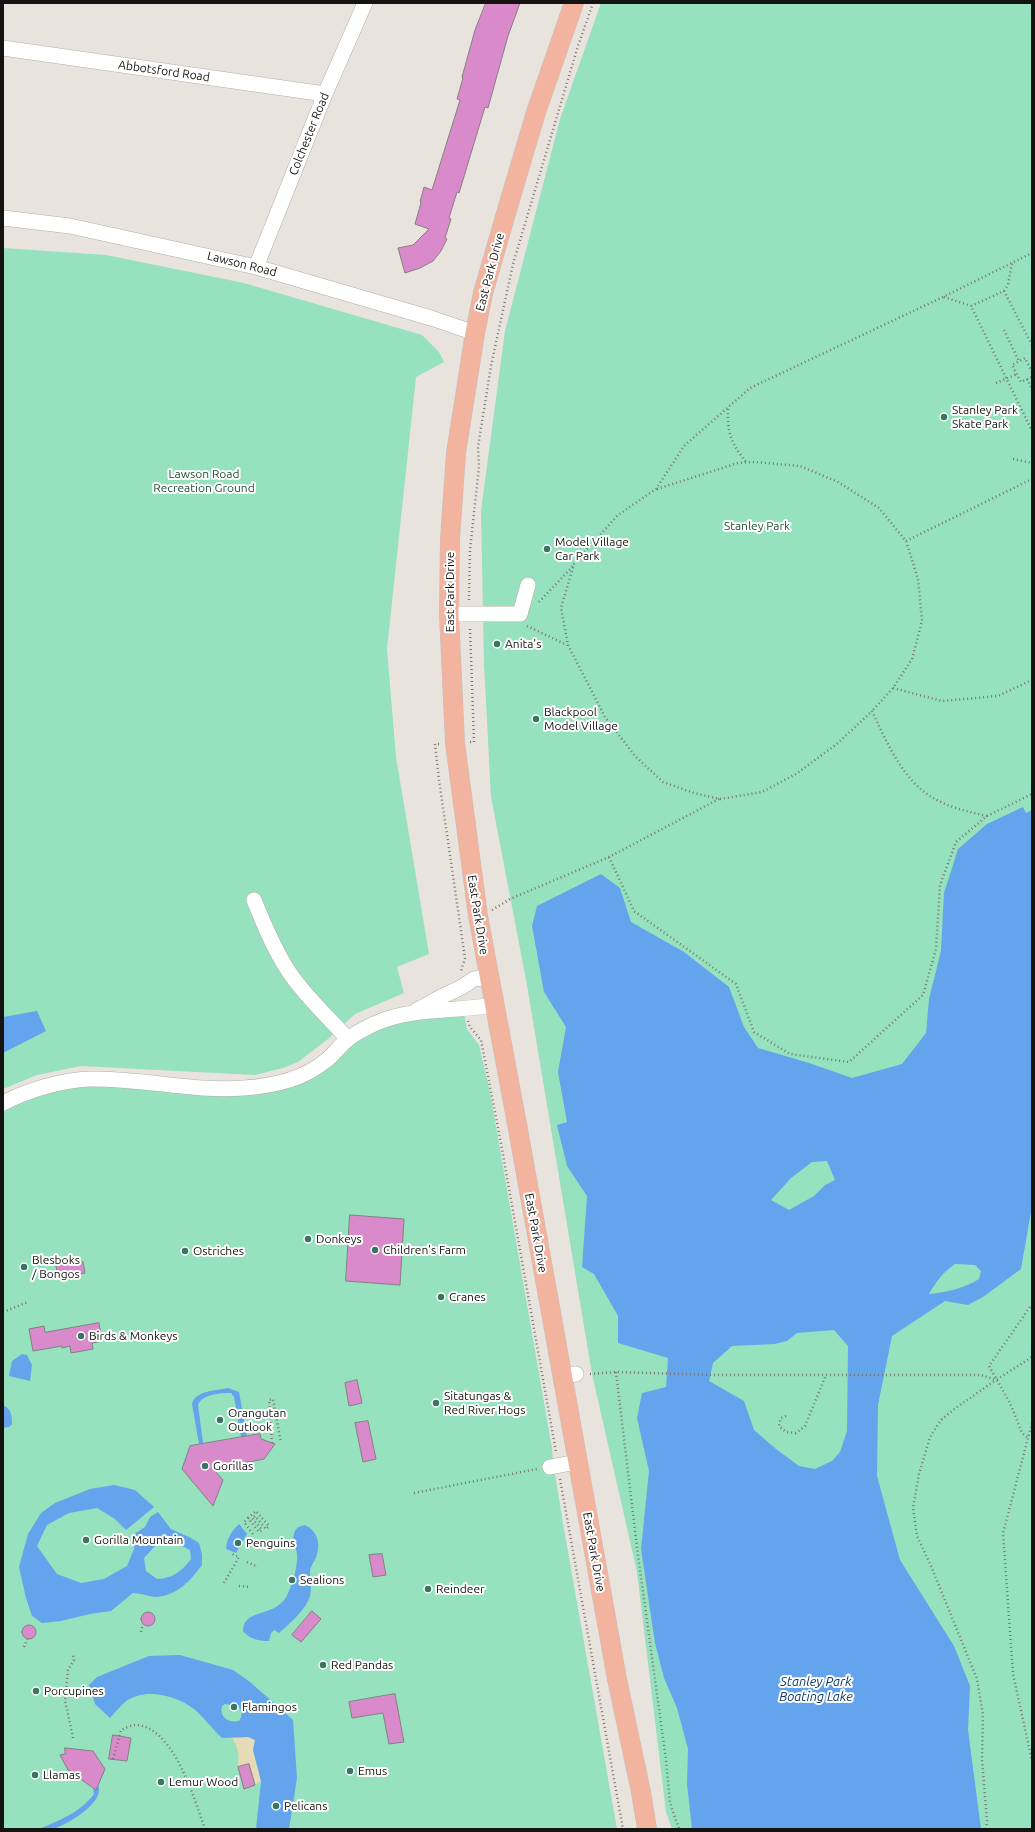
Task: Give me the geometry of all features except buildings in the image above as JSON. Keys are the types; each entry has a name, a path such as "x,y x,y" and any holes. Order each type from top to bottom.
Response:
{"main road":[{"name":"East Park Drive","path":"574,3 536,112 483,293 475,333 456,453 450,539 449,614 455,743 468,847 488,976 569,1375 577,1462 617,1679 641,1792 647,1829"}],"street":[{"name":"Colchester Road","path":"256,267 325,94 365,3"},
{"name":"Abbotsford Road","path":"3,48 325,94"},
{"name":"Lawson Road","path":"3,218 70,226 256,267 431,318 475,333"},
{"path":"449,614 520,614 528,585"},
{"path":"254,900 263,924 290,972 306,993 348,1039"},
{"path":"415,1012 474,979 488,976"},
{"path":"3,1104 32,1091 60,1083 89,1079 211,1088 244,1088 276,1084 301,1076 324,1063 348,1039 375,1024 415,1012 493,1004"},
{"path":"555,1466 577,1462"}],"path":[{"name":"East Park Drive","path":"469,603 470,550 479,467 478,448 493,359 513,264 576,54 593,3"},
{"path":"656,489 684,446 750,388 943,297 1032,253"},
{"path":"943,297 971,306 1004,291 1008,285 1012,263"},
{"path":"1004,291 1032,345"},
{"path":"971,306 1032,431"},
{"path":"1004,330 1019,361"},
{"path":"1032,372 1031,367 1025,358 1012,365 1021,382 1032,377"},
{"path":"996,384 1017,374"},
{"path":"1027,379 1032,389"},
{"path":"728,408 727,424 730,436 735,447 746,462"},
{"path":"1013,459 1032,463"},
{"path":"499,907 510,899 609,857 720,799 762,792 796,774 838,743 872,711 893,688 912,659 922,621 918,579 906,541 879,508 838,482 800,466 746,462 701,474 656,489 618,515 535,606"},
{"path":"906,541 1032,478"},
{"path":"574,564 561,608 568,645 605,717 635,756 663,782 694,793 720,799"},
{"name":"East Park Drive","path":"470,623 474,742"},
{"path":"520,623 568,645"},
{"path":"893,688 942,701 998,696 1032,680"},
{"path":"872,711 909,779 934,799 956,809 987,816"},
{"name":"East Park Drive","path":"436,744 439,780 465,958 460,972"},
{"path":"609,857 634,911 736,984 754,1032 790,1054 849,1062 923,995 936,949 940,885 956,842 987,816 1032,794"},
{"name":"East Park Drive","path":"468,1018 470,1027 481,1040 483,1048 500,1138 555,1466 623,1829"},
{"path":"3,1312 28,1302"},
{"path":"1027,1437 1022,1433 1010,1402 989,1366 1032,1304"},
{"path":"986,1829 987,1821 982,1760 983,1715 977,1679 931,1566 917,1536 913,1508 919,1474 930,1436 941,1420 996,1380 1032,1358"},
{"path":"616,1372 638,1555 666,1760 670,1802 679,1829"},
{"path":"569,1375 616,1372 712,1375 981,1375 996,1380"},
{"path":"786,1416 781,1418 779,1426 786,1432 796,1433 804,1426 826,1375"},
{"path":"272,1443 269,1400 273,1399 281,1443"},
{"path":"1032,1423 1027,1437 1003,1533 1013,1674 1032,1761"},
{"path":"414,1493 555,1466"},
{"path":"248,1518 259,1532 262,1530 252,1518 255,1516 266,1529 269,1526 256,1511 248,1518 244,1522 253,1534"},
{"path":"224,1583 239,1557 230,1553"},
{"path":"247,1562 258,1567"},
{"path":"239,1586 251,1587"},
{"path":"141,1632 143,1624"},
{"path":"24,1647 27,1639"},
{"path":"73,1656 74,1660 68,1670 65,1700 73,1738"},
{"path":"113,1759 121,1730 131,1725 138,1724 154,1732 166,1742 178,1760 205,1829"}],"green space":[{"name":"Stanley Park","path":"601,3 1032,3 1032,1829 672,1829 666,1812 637,1572 592,1374 527,985 491,797 484,664 481,511 505,331 560,119"},
{"name":"Lawson Road Recreation Ground","path":"3,248 106,255 244,283 422,335 439,352 444,362 416,377 387,649 396,757 429,954 397,967 404,993 355,1014 328,1039 298,1062 283,1068 255,1075 81,1066 37,1075 3,1089"},
{"path":"463,1008 467,1029 479,1045 490,1092 552,1448 564,1529 617,1829 3,1829 3,1103 60,1083 276,1084 375,1024"}],"sand":[{"path":"248,1737 255,1740 253,1750 261,1781 255,1785 249,1764 238,1767 238,1752 232,1738"}],"water":[{"name":"Stanley Park Boating Lake","path":"1023,807 1026,813 1032,810 1032,1206 1021,1269 983,1297 968,1305 945,1301 892,1336 878,1405 877,1476 900,1560 954,1646 970,1686 968,1730 981,1829 692,1829 687,1784 688,1749 677,1708 664,1678 655,1643 641,1549 649,1471 637,1418 642,1393 666,1387 668,1358 618,1343 618,1316 594,1274 582,1267 587,1196 567,1166 557,1125 567,1122 558,1072 566,1027 544,992 532,926 537,906 601,874 620,888 631,922 684,952 729,987 744,1027 758,1048 809,1063 852,1078 902,1064 926,1033 929,999 941,951 944,893 958,849 987,824","holes":["827,1161 835,1180 825,1185 814,1196 789,1210 771,1200 791,1178 812,1162","955,1264 975,1265 981,1271 979,1279 967,1285 955,1290 929,1294 934,1285 947,1270","834,1330 848,1346 847,1431 840,1452 832,1461 815,1469 799,1466 776,1449 754,1430 744,1401 709,1381 713,1363 732,1346 775,1344 787,1341 797,1333"]},
{"path":"37,1011 46,1031 3,1053 3,1017"},
{"path":"22,1354 27,1355 32,1365 30,1381 9,1376 12,1361"},
{"path":"228,1388 239,1392 247,1436 241,1437 234,1397 231,1393 217,1394 203,1398 198,1405 203,1443 199,1444 192,1404 194,1399 197,1396 207,1392"},
{"path":"3,1405 8,1408 12,1418 12,1424 9,1427 3,1428 4,1415"},
{"path":"114,1485 135,1490 154,1507 126,1530 115,1519 97,1508 69,1513 47,1525 37,1546 57,1574 81,1583 104,1579 127,1566 134,1549 133,1535 145,1527 150,1517 158,1512 171,1529 199,1543 202,1554 202,1565 183,1586 165,1596 157,1597 133,1593 111,1611 61,1621 42,1623 32,1616 19,1567 28,1534 41,1513 55,1503 90,1489","holes":["172,1541 190,1550 191,1559 180,1571 172,1576 157,1579 146,1571 144,1558 156,1545"]},
{"path":"239,1524 247,1534 236,1553 226,1549 230,1535"},
{"path":"305,1525 315,1533 318,1541 318,1550 310,1571 310,1598 299,1614 279,1633 274,1630 271,1633 269,1641 251,1638 243,1631 245,1624 249,1619 255,1615 277,1607 288,1593 297,1564 294,1534 298,1528"},
{"path":"180,1655 233,1670 250,1682 293,1720 297,1778 289,1829 256,1829 261,1781 253,1750 255,1740 248,1737 222,1738 194,1709 187,1704 169,1697 150,1694 133,1697 125,1702 110,1718 95,1704 89,1685 97,1677 149,1656","holes":["225,1704 238,1706 242,1714 239,1721 232,1721 223,1717 221,1710 222,1706"]},
{"path":"98,1785 99,1792 96,1799 91,1806 75,1818 58,1827 39,1829 54,1823 83,1806 94,1794 93,1788 96,1790"}],"place":[{"name":"Stanley Park Skate Park","path":"944,417"},
{"name":"Model Village Car Park","path":"547,549"},
{"name":"Anita's","path":"497,644"},
{"name":"Blackpool Model Village","path":"536,719"},
{"name":"Donkeys","path":"308,1239"},
{"name":"Children's Farm","path":"375,1250"},
{"name":"Ostriches","path":"185,1251"},
{"name":"Blesboks / Bongos","path":"24,1267"},
{"name":"Cranes","path":"441,1297"},
{"name":"Birds & Monkeys","path":"81,1336"},
{"name":"Sitatungas & Red River Hogs","path":"436,1403"},
{"name":"Orangutan Outlook","path":"220,1420"},
{"name":"Gorillas","path":"205,1466"},
{"name":"Gorilla Mountain","path":"86,1540"},
{"name":"Penguins","path":"238,1543"},
{"name":"Sealions","path":"292,1580"},
{"name":"Reindeer","path":"428,1589"},
{"name":"Red Pandas","path":"323,1665"},
{"name":"Porcupines","path":"36,1691"},
{"name":"Flamingos","path":"234,1707"},
{"name":"Emus","path":"350,1771"},
{"name":"Llamas","path":"35,1775"},
{"name":"Lemur Wood","path":"161,1782"},
{"name":"Pelicans","path":"276,1806"}]}
